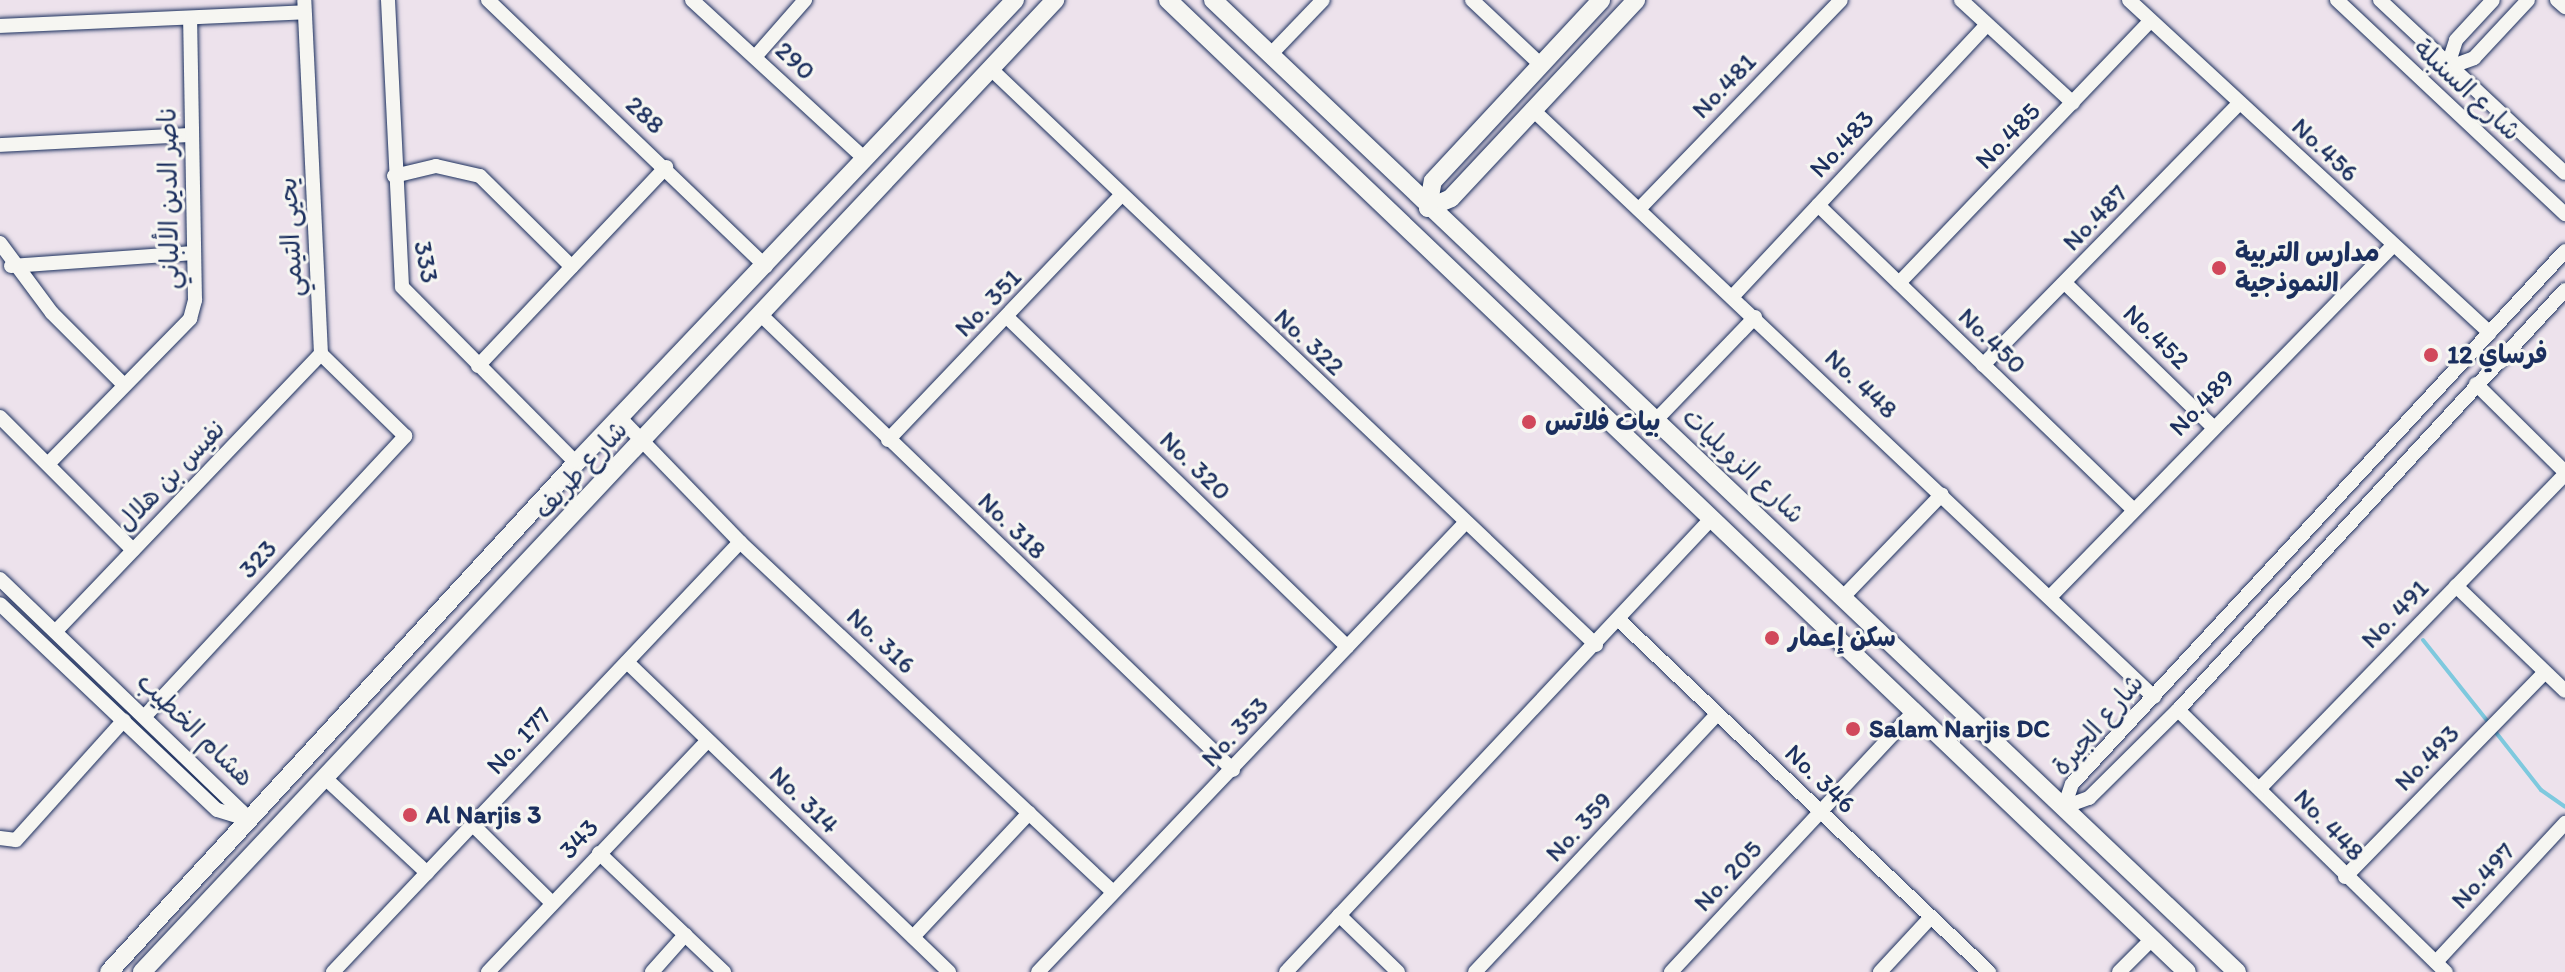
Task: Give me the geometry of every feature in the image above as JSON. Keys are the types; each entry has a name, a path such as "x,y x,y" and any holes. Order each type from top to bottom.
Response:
{"street":[{"path":"243,0 244,17"},
{"name":"333","path":"388,0 394,176 402,287 576,463"},
{"name":"288","path":"488,0 666,167 766,267"},
{"name":"290","path":"692,0 864,158"},
{"path":"755,57 805,0"},
{"name":"شارع طريف","path":"109,972 576,463 766,267 864,158 1015,0"},
{"name":"شارع طريف","path":"142,972 644,442 1055,0"},
{"path":"1168,0 2187,972"},
{"name":"شارع الزويليات","path":"1213,0 1428,208 1844,596 2237,972"},
{"path":"1270,55 1323,0"},
{"path":"1472,0 1541,65"},
{"path":"1428,208 1433,181 1601,0"},
{"path":"1428,208 1451,198 1636,0"},
{"name":"No.481","path":"1642,206 1841,0"},
{"path":"1961,0 2073,103"},
{"name":"No.456","path":"2129,0 2490,333"},
{"name":"شارع السنبلة","path":"2337,0 2565,214"},
{"name":"شارع السنبلة","path":"2380,0 2447,68 2565,173"},
{"path":"2447,68 2456,40 2493,0"},
{"path":"2447,68 2474,58 2528,0"},
{"path":"2557,0 2565,7"},
{"path":"0,26 244,17 304,6"},
{"name":"يحيى التيمي","path":"304,6 321,354"},
{"name":"ناصر الدين الألباني","path":"49,463 190,319 194,253 190,19"},
{"name":"No.485","path":"1899,283 2150,21"},
{"name":"No.483","path":"1733,296 1987,25"},
{"name":"No. 322","path":"992,70 1120,196 1596,645"},
{"name":"No.487","path":"1983,365 2240,103"},
{"name":"No. 448","path":"1532,109 1642,206 2154,697"},
{"path":"0,145 192,135"},
{"path":"394,176 436,166 480,176 572,267"},
{"path":"478,366 666,167"},
{"name":"No. 351","path":"888,440 1009,319 1120,196"},
{"name":"No.450","path":"1818,205 2134,510"},
{"path":"0,243 11,266 124,385"},
{"name":"No.489","path":"2050,597 2212,426 2393,246"},
{"name":"شارع الجيرة","path":"2064,807 2072,784 2565,251"},
{"path":"11,266 194,253"},
{"name":"No.452","path":"2065,283 2212,426"},
{"name":"شارع الجيرة","path":"2064,807 2089,798 2178,710 2565,290"},
{"name":"No. 318","path":"760,314 1233,770"},
{"path":"1656,420 1755,317"},
{"name":"No. 320","path":"1009,319 1347,647"},
{"name":"323","path":"146,715 405,436 321,354"},
{"name":"نفيس بن هلال","path":"56,631 321,354"},
{"path":"2476,384 2565,473"},
{"path":"0,417 133,550"},
{"name":"No. 316","path":"620,418 740,542 1113,892"},
{"name":"No. 491","path":"2260,788 2565,473"},
{"path":"1844,596 1942,494"},
{"path":"1286,972 1711,519"},
{"name":"No. 353","path":"1038,972 1465,523"},
{"name":"No. 177","path":"333,972 740,542"},
{"name":"هشام الخطيب","path":"0,579 146,715 250,820"},
{"path":"2456,586 2565,691"},
{"name":"هشام الخطيب","path":"0,604 217,810 250,820"},
{"name":"No. 346","path":"1619,620 1989,972"},
{"name":"No. 314","path":"627,662 949,972"},
{"name":"No.493","path":"2345,877 2544,673"},
{"name":"No. 448","path":"2178,710 2260,788 2345,877 2441,967"},
{"name":"No. 205","path":"1671,972 1914,711"},
{"name":"No. 359","path":"1475,972 1717,714"},
{"path":"0,838 16,840 124,720"},
{"name":"343","path":"488,972 707,741"},
{"path":"326,779 427,873"},
{"path":"913,937 1029,813"},
{"name":"No.497","path":"2441,967 2565,823"},
{"path":"473,825 552,903"},
{"path":"599,853 724,972"},
{"path":"1339,915 1398,972"},
{"path":"1880,972 1930,918"},
{"path":"652,972 685,935"},
{"path":"2119,972 2152,939"}],"waterway":[{"path":"2423,640 2489,723"},
{"path":"2494,730 2541,790 2565,807"}],"place":[{"name":"مدارس التربية النموذجية","path":"2219,268"},
{"name":"فرساي 12","path":"2431,355"},
{"name":"بيات فلاتس","path":"1529,422"},
{"name":"سكن إعمار","path":"1772,638"},
{"name":"Salam Narjis DC","path":"1853,729"},
{"name":"Al Narjis 3","path":"410,815"}]}
